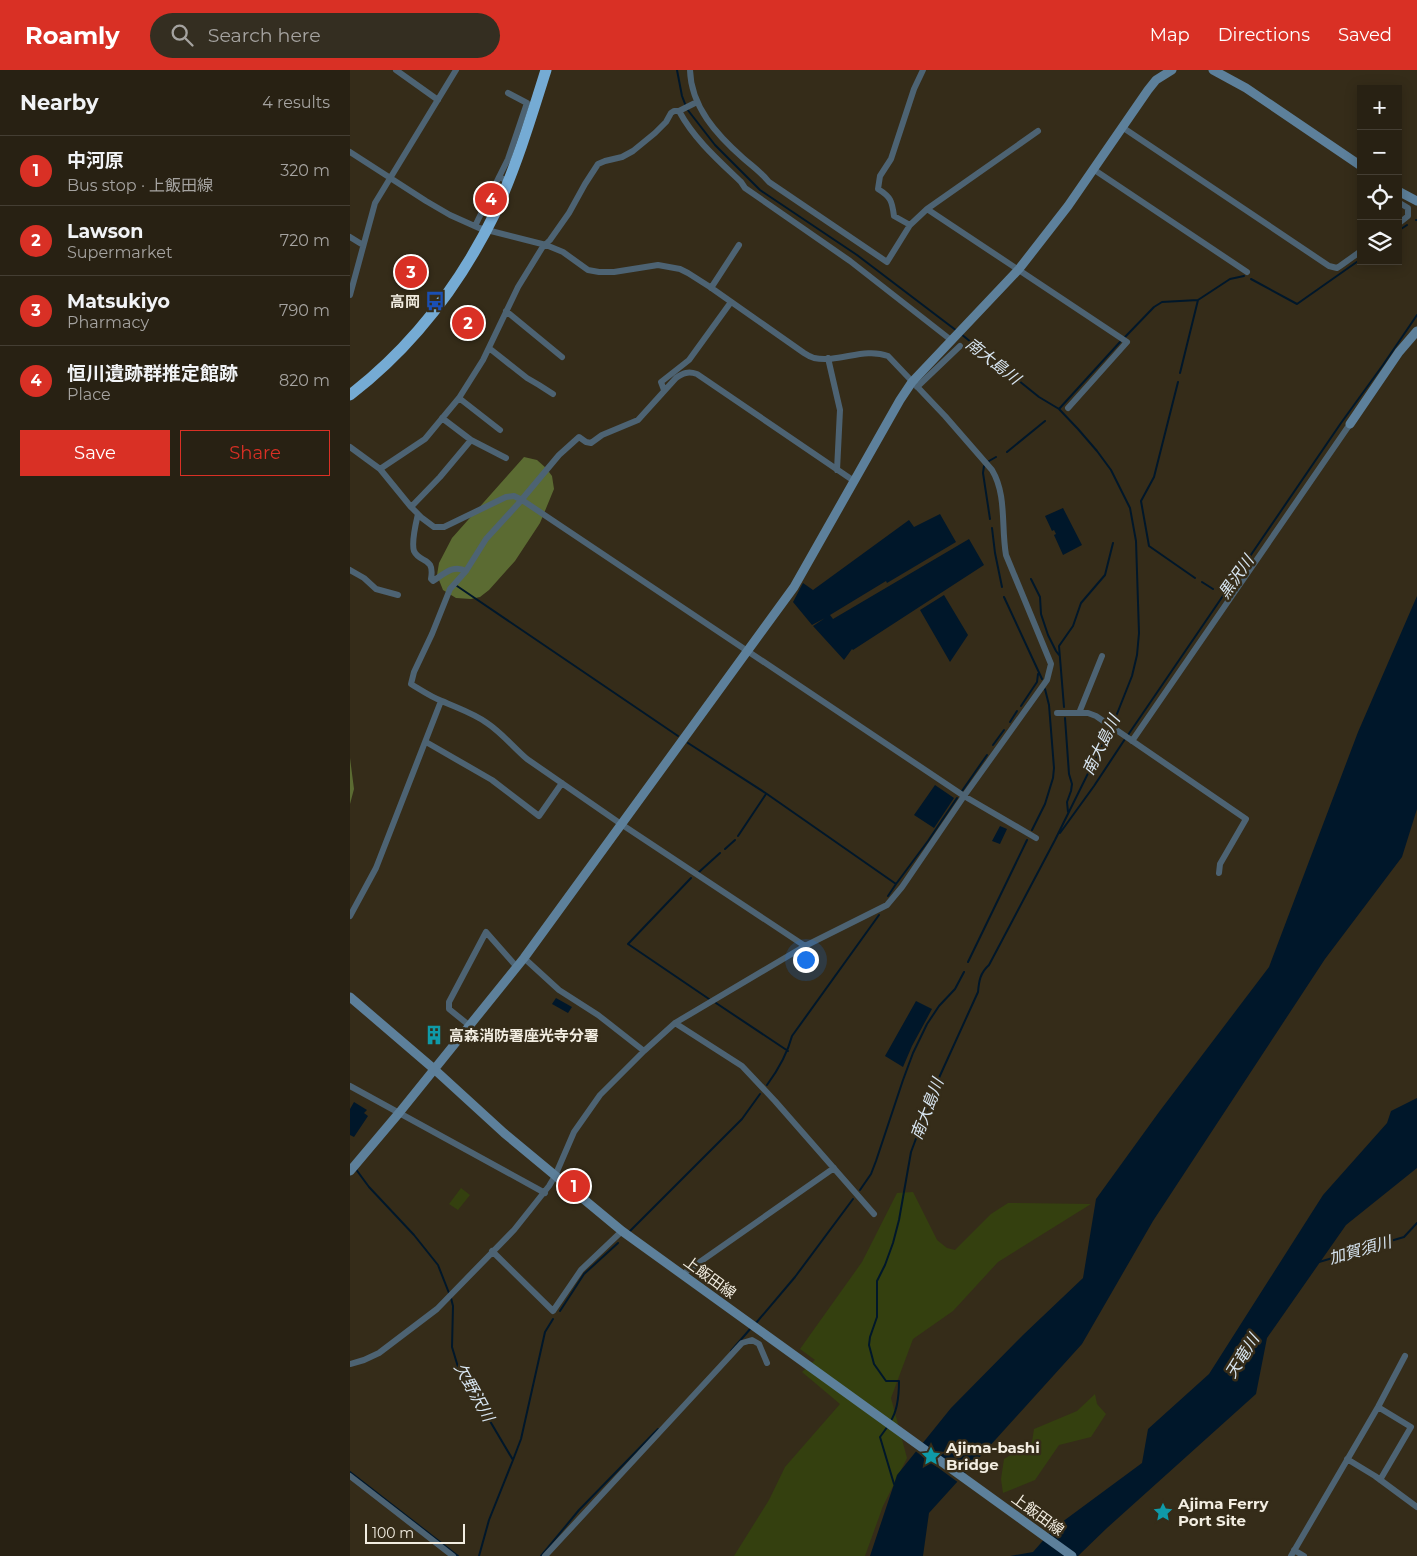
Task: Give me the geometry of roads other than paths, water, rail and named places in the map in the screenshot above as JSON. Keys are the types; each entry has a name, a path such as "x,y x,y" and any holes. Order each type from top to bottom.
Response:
{"highway":[{"path":"350,395 395,356 452,288 503,179 537,99 546,70"}],"street":[{"path":"396,70 438,100"},
{"path":"350,295 375,203 456,70"},
{"path":"690,70 695,103 716,130 744,159 762,173 769,182 886,262 910,225 927,209 1038,131"},
{"path":"910,225 894,216 892,202 887,195 878,189 880,176 891,159 914,89 923,70"},
{"path":"350,1171 400,1113 524,958 749,652 794,588 900,400 962,328 1019,270 1068,206 1148,90 1156,80 1172,70"},
{"path":"1213,70 1246,88 1357,163"},
{"path":"503,179 526,103 508,93"},
{"path":"380,469 426,439 459,398 483,360 518,287 569,213 598,164 622,157 633,151 666,122 671,113 695,103"},
{"path":"681,110 687,126 708,151 745,188 850,261 952,339"},
{"path":"1122,127 1330,266 1337,268 1357,255"},
{"path":"350,152 434,206 480,228 546,245 563,252 588,270 614,272 670,266 688,273 813,358 828,358 871,352 888,356 945,416 992,470 1000,490 1003,541 1006,555 1051,664 1047,680 902,887 887,905 805,946 675,1023 600,1095 574,1132 555,1176 545,1193 514,1230 438,1309 378,1353 350,1364"},
{"path":"1093,169 1247,272"},
{"path":"1402,193 1417,201"},
{"path":"1402,204 1408,208 1408,216 1402,221"},
{"path":"927,209 1127,342 1068,408"},
{"path":"350,236 363,245"},
{"path":"711,288 739,246"},
{"path":"664,390 660,382 689,360 731,302"},
{"path":"506,311 562,357"},
{"path":"1131,740 1399,352 1417,331"},
{"path":"914,384 960,346"},
{"path":"489,348 526,378 553,394"},
{"path":"828,358 840,410 837,470"},
{"path":"805,946 562,783 527,758 502,734 486,722 465,710 441,701 412,684 414,672 450,589 466,572 486,539 574,440 579,437 591,443 638,420 681,374 690,372 697,374 854,481"},
{"path":"459,398 500,430"},
{"path":"442,418 471,440 506,458"},
{"path":"411,507 471,440"},
{"path":"350,446 380,469 411,507 434,527 444,527 506,497 514,496 522,500 964,796 1036,838"},
{"path":"418,514 414,532 414,547 417,554 431,566 431,579 433,581 448,570 458,568 466,572"},
{"path":"350,570 364,578 376,589 398,595"},
{"path":"1080,713 1102,656"},
{"path":"350,916 376,868 441,701"},
{"path":"1058,713 1080,713 1096,716 1246,819 1220,864 1219,873"},
{"path":"426,742 492,780 539,816 562,783"},
{"path":"470,1026 449,1009 449,1002 486,932 516,966"},
{"path":"524,958 558,990 598,1015 644,1051"},
{"name":"上飯田線","path":"350,998 434,1069 504,1133 622,1231 1072,1556"},
{"path":"675,1023 742,1066 776,1101 874,1214"},
{"path":"350,1086 545,1193"},
{"path":"687,1271 834,1168"},
{"path":"492,1252 553,1311 581,1270 622,1231"},
{"path":"545,1556 742,1343 752,1340 759,1344 767,1363"},
{"path":"1304,1556 1292,1553 1378,1407 1405,1356"},
{"path":"1378,1407 1411,1427 1380,1480"},
{"path":"1347,1459 1417,1507"},
{"path":"350,1476 453,1556"}],"water":[{"path":"1063,508 1082,545 1063,555 1054,535 1056,534 1054,530 1052,531 1045,516"},
{"path":"940,514 956,542 830,615 833,619 969,539 984,565 852,649 844,660 813,626 825,618 812,625 793,602 803,583 813,590 909,520 914,527"},
{"path":"944,595 968,635 950,662 920,610"},
{"path":"1417,596 1417,809 1402,857 1325,959 1153,1221 1082,1344 929,1513 923,1556 870,1556 897,1475 951,1408 1083,1278 1096,1199 1159,1112 1269,967 1358,732"},
{"path":"935,785 954,798 934,828 914,815"},
{"path":"1000,826 1007,829 1000,844 992,841"},
{"path":"556,998 572,1007 568,1013 552,1004"},
{"path":"916,1001 932,1009 903,1067 885,1056"},
{"name":"天竜川","path":"1417,1098 1417,1168 1346,1225 1267,1338 1256,1394 1078,1556 1010,1556 1033,1552 1054,1528 1142,1463 1148,1429 1209,1374 1323,1195 1387,1123 1391,1111"},
{"path":"354,1102 367,1110 364,1113 368,1116 354,1137 350,1135 350,1109"}],"waterway":[{"name":"南大島川","path":"677,70 682,96 687,109 715,145 760,190 857,255 957,331"},
{"path":"1402,228 1407,225"},
{"path":"1251,279 1297,304 1357,262"},
{"path":"1125,337 1154,307 1162,302 1198,300 1230,279 1244,276"},
{"path":"1180,373 1198,300"},
{"name":"黒沢川","path":"1128,735 1417,315"},
{"name":"南大島川","path":"961,334 1039,397 1059,409 1097,451 1111,470 1130,508 1136,541 1139,633 1137,655 1132,676 1113,724"},
{"path":"1059,409 1120,342"},
{"path":"1178,382 1154,477 1141,501 1149,546 1195,578"},
{"path":"1007,452 1045,421"},
{"path":"989,461 996,457"},
{"path":"984,466 983,473 990,519"},
{"path":"992,528 1002,587"},
{"path":"1064,707 1059,646 1073,626 1081,603 1105,575 1113,543"},
{"path":"1031,579 1040,597 1041,614 1048,635 1059,655"},
{"path":"1202,582 1213,589"},
{"path":"457,586 678,736"},
{"path":"1004,597 1042,679"},
{"path":"1021,706 1037,682 1038,674"},
{"path":"1032,830 1045,804 1054,768 1049,705 1045,689"},
{"path":"1010,722 1017,711"},
{"path":"1065,718 1069,774 1072,784 1067,802 1068,812"},
{"name":"南大島川","path":"890,1422 896,1408 899,1381 886,1381 874,1364 869,1345 877,1317 877,1281 893,1243 911,1152 938,1080 978,992 982,974 989,965 1055,840 1110,729"},
{"path":"993,745 1004,730"},
{"name":"黒沢川","path":"1060,833 1125,739"},
{"path":"688,743 767,794 896,884 888,896"},
{"path":"962,791 987,755"},
{"path":"738,836 766,794"},
{"path":"896,884 957,798"},
{"path":"725,849 735,840"},
{"path":"968,962 1027,840"},
{"path":"699,872 720,853"},
{"path":"691,878 628,944 709,999"},
{"path":"767,1085 782,1062 792,1036 879,915"},
{"path":"860,1190 871,1174 913,1053 927,1024 939,1006 955,989 964,972"},
{"path":"716,1003 788,1051"},
{"path":"630,1231 742,1119 760,1094"},
{"name":"欠野沢川","path":"355,1168 369,1187 414,1235 438,1265 449,1293"},
{"path":"756,1323 795,1277 853,1199"},
{"name":"加賀須川","path":"1319,1262 1404,1237 1417,1223"},
{"path":"560,1311 584,1274 618,1243"},
{"name":"欠野沢川","path":"451,1298 453,1306 452,1347 458,1367 513,1460 489,1520 479,1556"},
{"path":"513,1460 521,1439 545,1332 553,1319"},
{"path":"731,1351 751,1328"},
{"name":"南大島川","path":"888,1426 880,1437 894,1484"},
{"path":"541,1556 579,1510 658,1429"},
{"path":"350,1472 458,1556"}],"place":[{"name":"恒川遺跡群推定館跡","path":"491,199"},
{"name":"Matsukiyo","path":"411,272"},
{"name":"高岡","path":"435,301"},
{"name":"Lawson","path":"468,323"},
{"name":"高森消防署座光寺分署","path":"434,1035"},
{"name":"中河原","path":"574,1186"},
{"name":"Ajima-bashi Bridge","path":"931,1456"},
{"name":"Ajima Ferry Port Site","path":"1163,1512"}]}
